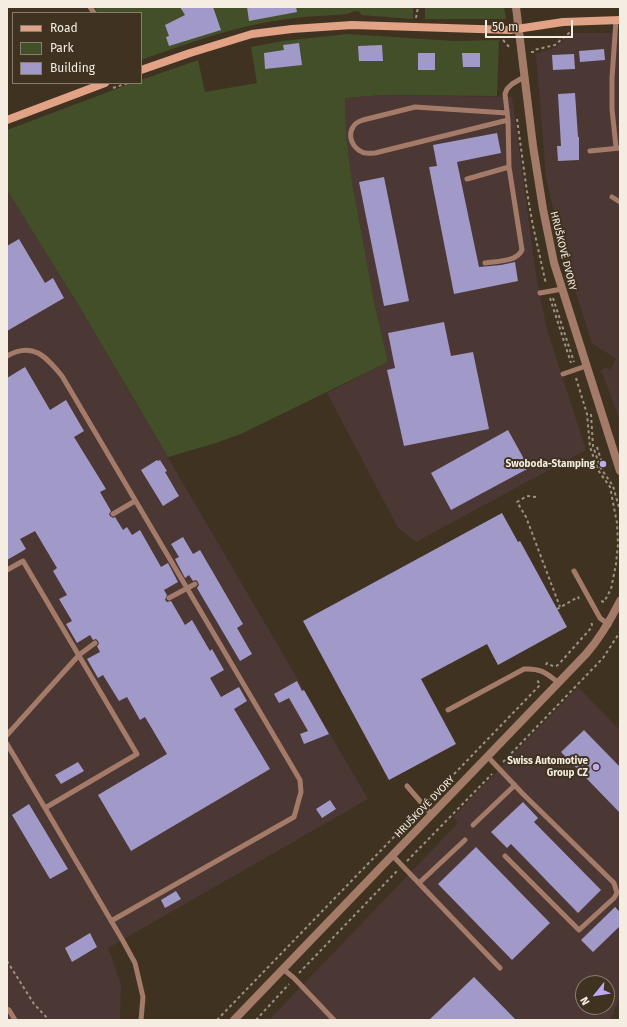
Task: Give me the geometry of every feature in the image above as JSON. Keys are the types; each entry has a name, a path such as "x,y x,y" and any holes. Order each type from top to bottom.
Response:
{"street":[{"name":"HRUŠKOVÉ DVORY","path":"516,7 523,52 524,77 543,209 554,263 620,471"},
{"path":"142,70 252,34 292,29 352,25 510,30 562,22 618,20"},
{"path":"7,120 102,84"},
{"name":"HRUŠKOVÉ DVORY","path":"234,1020 392,855 432,816 596,643 609,625 620,601"}],"lane":[{"path":"590,152 618,147 612,109 612,78 618,20"},
{"path":"485,263 513,258 520,254 522,250 509,167 508,120 505,94 507,89 512,84 524,77"},
{"path":"507,113 415,107 356,123 352,127 351,139 356,148 362,152 375,154 508,120"},
{"path":"467,179 509,167"},
{"path":"612,197 620,202"},
{"path":"540,293 562,289"},
{"path":"7,356 15,351 24,349 34,350 47,358 62,376 300,780 301,792 294,817 111,921"},
{"path":"563,374 586,366"},
{"path":"113,514 135,501"},
{"path":"7,570 23,561 137,754 45,808"},
{"path":"574,571 600,618 609,625"},
{"path":"169,598 195,584"},
{"path":"7,735 79,655 95,643"},
{"path":"448,710 524,669 542,670 559,683"},
{"path":"7,744 134,963 143,997 141,1020"},
{"path":"488,757 614,883 617,893 614,898 579,930 505,856"},
{"path":"473,826 515,785"},
{"path":"407,786 432,816"},
{"path":"419,883 465,840"},
{"path":"392,855 500,968"},
{"path":"284,969 334,1020"},
{"path":"7,1009 15,1020"}],"path":[{"path":"533,52 534,50 555,45 572,29"},
{"path":"499,38 504,41 514,53 523,52"},
{"path":"217,1020 540,685 536,678 547,663 553,666 557,666 559,664 591,628 592,626 587,613 599,601 604,602 612,582 617,555 618,519 610,487 597,468 590,447 587,414 548,291 527,192 517,114"},
{"path":"597,447 603,466 597,468"},
{"path":"536,497 527,496 517,502 526,518 560,607"},
{"path":"557,610 578,598 581,603"},
{"path":"256,1020 294,978 603,658 620,632"},
{"path":"7,961 34,1004 49,1020"}],"shaded area":[{"path":"571,33 618,33 620,38 620,421 601,370 607,367 610,370 616,359 592,343 564,255 546,178 536,54 556,47"},
{"path":"382,95 512,97 536,275 547,330 586,450 416,542 398,528 327,393 388,362 374,301 352,182 346,135 345,98"},
{"path":"7,190 79,306 368,799 108,948 121,984 120,1020 7,1020"},
{"path":"578,687 620,730 620,998 615,1009 615,975 575,975 575,1015 612,1015 610,1020 269,1020 458,823 453,817"}],"green space":[{"path":"94,7 413,7 413,19 361,15 360,12 355,11 347,14 288,19 244,27 192,42 142,60 142,12 97,12"},
{"path":"425,7 504,7 506,19 425,19"},
{"path":"348,34 454,41 499,40 497,96 382,95 345,98 346,135 352,182 374,301 388,362 243,433 216,443 168,457 79,306 7,190 7,130 129,84 142,84 142,80 198,60 205,92 257,83 251,47 282,41"}],"building":[{"path":"180,7 213,7 221,30 169,46 166,37 169,36 165,25 185,15"},
{"path":"247,7 296,7 297,12 249,21"},
{"path":"299,43 302,65 265,69 264,53 284,50 283,45"},
{"path":"382,45 383,61 359,61 358,46"},
{"path":"604,49 605,60 580,62 579,51"},
{"path":"418,53 435,53 435,70 418,70"},
{"path":"462,53 480,53 480,67 463,67"},
{"path":"574,54 575,69 553,70 552,55"},
{"path":"575,93 579,137 579,160 558,161 557,146 561,146 558,94"},
{"path":"497,133 501,153 457,162 479,267 515,262 518,281 454,294 429,167 437,166 433,145"},
{"path":"384,177 409,301 384,306 359,182"},
{"path":"19,239 45,283 53,278 64,298 7,331 7,246"},
{"path":"444,322 451,356 473,352 489,429 404,446 387,370 395,368 388,333"},
{"path":"25,367 50,410 66,400 84,431 74,437 106,489 100,492 111,511 109,514 110,516 113,518 115,517 123,530 127,527 132,535 140,530 161,567 168,563 178,582 164,590 167,595 165,600 167,602 171,601 185,625 192,620 210,651 212,649 224,670 210,678 221,697 239,687 247,701 234,709 270,769 131,851 98,795 167,754 145,717 140,720 127,697 119,701 103,675 98,678 87,659 100,652 97,646 99,644 98,641 96,639 93,640 90,635 77,643 66,624 72,621 59,599 67,595 53,571 57,568 35,531 20,539 26,549 7,560 7,378"},
{"path":"508,430 529,468 451,510 431,473"},
{"path":"157,460 160,460 167,471 165,472 179,496 163,506 141,470"},
{"path":"502,513 518,542 520,541 567,627 498,665 487,644 421,679 456,744 389,780 303,621"},
{"path":"183,537 193,554 200,550 243,624 237,628 252,654 240,661 197,588 199,585 198,582 196,580 193,581 189,575 185,578 175,559 179,557 171,544"},
{"path":"297,681 302,691 304,690 329,734 304,744 300,734 308,731 289,698 279,703 274,694"},
{"path":"584,730 620,767 620,813 561,752"},
{"path":"78,762 84,771 61,784 55,775"},
{"path":"330,800 336,809 322,818 316,809"},
{"path":"523,802 538,818 534,822 601,890 578,913 511,844 507,848 491,832"},
{"path":"29,804 68,869 50,879 12,815"},
{"path":"476,847 550,923 512,960 438,884"},
{"path":"176,891 181,899 165,908 161,900"},
{"path":"615,907 620,912 620,926 593,952 581,940"},
{"path":"90,933 97,947 72,962 65,948"},
{"path":"474,977 516,1020 429,1020"}],"place":[{"name":"Swoboda-Stamping","path":"603,464"},
{"name":"Swiss Automotive Group CZ","path":"596,767"}]}
